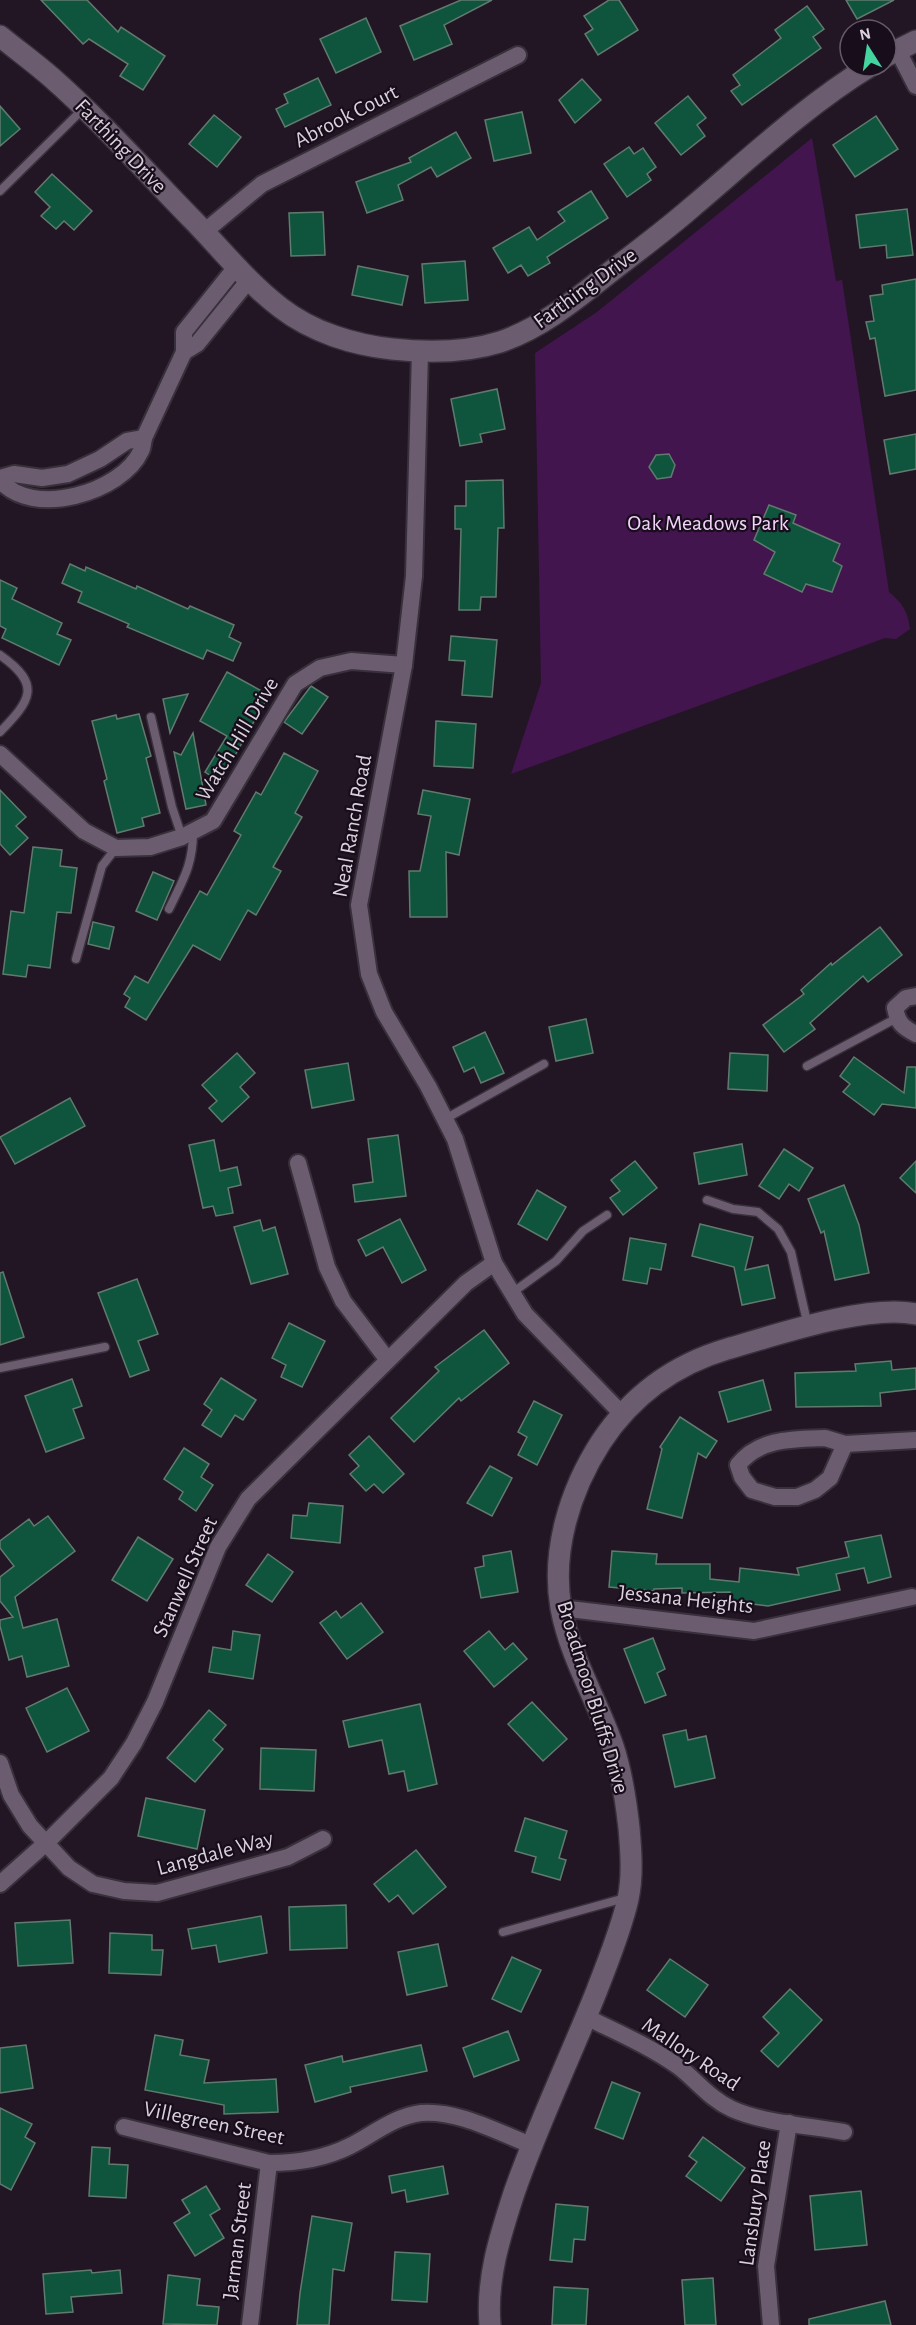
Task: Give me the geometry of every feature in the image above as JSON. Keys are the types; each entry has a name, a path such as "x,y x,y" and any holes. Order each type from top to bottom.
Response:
{"street":[{"name":"Farthing Drive","path":"0,36 50,75 204,232 242,274 284,310 324,332 370,347 420,352 462,351 500,342 537,326 689,210 748,159 850,78"},
{"path":"900,48 916,86"},
{"name":"Abrook Court","path":"204,232 262,184 518,55"},
{"path":"144,438 128,441 100,459 69,474 42,478 14,474 0,479 6,488 32,499 53,500 79,494 109,482 122,473 142,451 144,438 184,352 184,332 242,274"},
{"name":"Neal Ranch Road","path":"420,352 414,576 404,665 359,905 369,974 384,1012 455,1139 494,1263 525,1314 622,1414"},
{"name":"Watch Hill Drive","path":"0,754 84,831 116,848 150,847 188,834 213,821 295,684 320,668 351,661 404,665"},
{"path":"916,996 906,998 895,1008 902,1027 916,1034"},
{"path":"298,1163 327,1267 343,1301 387,1359"},
{"name":"Stanwell Street","path":"0,1884 46,1843 111,1778 134,1743 155,1701 218,1547 248,1499 466,1283 494,1263"},
{"name":"Broadmoor Bluffs Drive","path":"490,2325 488,2308 500,2235 531,2145 609,1960 629,1897 632,1853 626,1798 613,1747 583,1676 561,1608 559,1570 563,1529 587,1463 622,1414 659,1380 692,1361 808,1326 873,1313 916,1314"},
{"path":"844,1444 830,1478 815,1490 797,1497 775,1497 752,1490 742,1477 738,1465 748,1452 764,1445 797,1439 825,1438 844,1444 916,1440"},
{"name":"Jessana Heights","path":"561,1608 754,1631 912,1597"},
{"name":"Langdale Way","path":"0,1763 11,1795 30,1826 69,1868 93,1884 124,1891 157,1893 288,1857 322,1839"},
{"name":"Mallory Road","path":"586,2017 680,2068 713,2099 734,2110 789,2123 844,2132"},
{"name":"Villegreen Street","path":"124,2127 269,2163 293,2163 332,2154 403,2117 420,2113 461,2118 531,2145"},
{"name":"Lansbury Place","path":"771,2325 766,2266 789,2123"},
{"name":"Jarman Street","path":"249,2325 269,2163"}],"lane":[{"path":"0,192 84,108"},
{"path":"0,655 13,664 24,677 28,690 27,702 0,732"},
{"path":"151,717 172,807 188,834 193,853 169,909"},
{"path":"76,959 102,866 116,848"},
{"path":"807,1066 897,1018"},
{"path":"445,1119 544,1064"},
{"path":"707,1200 733,1209 758,1212 778,1229 791,1252 808,1326"},
{"path":"512,1293 556,1261 583,1231 607,1215"},
{"path":"0,1368 105,1347"},
{"path":"503,1932 629,1897"}],"green space":[{"name":"Oak Meadows Park","path":"812,138 836,281 842,280 889,592 904,608 910,629 896,639 885,638 511,774 541,683 535,353 597,312"}],"building":[{"path":"41,0 87,0 118,32 121,27 165,56 143,90 120,76 128,64 89,39 83,44"},
{"path":"461,0 492,0 444,25 452,44 414,60 400,26"},
{"path":"609,0 619,0 638,30 598,55 585,34 593,29 584,16"},
{"path":"846,0 894,0 859,18 856,18"},
{"path":"807,6 824,29 813,37 821,48 742,105 731,91 740,85 733,75 781,38 775,30"},
{"path":"366,18 381,52 336,73 320,39"},
{"path":"318,78 331,105 285,127 276,109 288,103 284,94"},
{"path":"582,79 601,100 575,123 559,100"},
{"path":"688,96 706,118 697,125 705,136 681,155 655,123"},
{"path":"0,106 20,129 0,146"},
{"path":"522,112 531,153 494,161 485,120"},
{"path":"214,115 241,137 217,167 189,144"},
{"path":"876,116 898,149 855,177 833,145"},
{"path":"456,132 471,158 437,177 431,167 398,185 403,200 367,213 356,182 411,162 409,158"},
{"path":"629,147 634,154 643,148 656,167 647,174 651,180 627,197 604,164"},
{"path":"52,174 92,211 74,230 64,221 56,229 41,216 50,207 35,192"},
{"path":"591,191 608,218 547,257 550,263 528,276 521,265 508,273 493,248 529,227 537,240 565,221 558,212"},
{"path":"907,209 913,255 887,258 886,245 860,248 856,215"},
{"path":"323,212 325,255 291,256 289,213"},
{"path":"465,261 468,300 425,303 422,264"},
{"path":"358,266 408,276 402,305 352,295"},
{"path":"916,279 916,390 885,396 875,338 870,339 866,322 874,321 870,296 883,294 882,285"},
{"path":"497,389 505,429 480,434 482,442 460,446 451,399"},
{"path":"916,434 916,469 890,474 884,440"},
{"path":"669,454 675,465 671,477 657,479 649,467 656,455"},
{"path":"503,480 504,528 498,528 496,597 481,597 480,610 459,610 461,529 455,529 455,506 466,506 466,481"},
{"path":"769,505 796,515 793,523 840,544 833,561 842,566 832,592 806,584 802,592 764,574 775,552 754,540"},
{"path":"70,564 85,571 86,567 136,589 137,586 188,609 190,606 234,625 229,637 241,643 233,661 207,650 203,659 127,627 129,624 78,602 82,592 62,583"},
{"path":"0,580 17,588 12,599 62,623 57,634 71,640 59,665 2,638 6,629 0,626"},
{"path":"451,636 497,640 492,697 462,695 465,661 449,660"},
{"path":"227,672 269,695 220,782 205,772 227,736 200,721"},
{"path":"311,686 328,697 302,734 284,722"},
{"path":"188,694 170,733 163,699"},
{"path":"139,714 151,756 146,758 160,813 142,818 144,826 117,833 104,781 107,779 92,721 116,715 117,719"},
{"path":"436,721 476,724 473,768 434,766"},
{"path":"193,733 206,805 186,809 174,752 181,755"},
{"path":"284,753 318,771 295,813 302,817 273,867 281,871 256,915 248,910 220,960 193,945 146,1020 125,1007 130,998 124,994 135,976 148,983 200,891 207,895 241,835 234,831 256,792 261,795"},
{"path":"0,790 26,817 16,826 28,838 10,855 0,844"},
{"path":"423,790 470,799 459,855 446,852 447,917 410,917 409,871 420,871 431,816 418,814"},
{"path":"33,847 62,850 60,866 77,868 71,913 57,912 50,968 28,965 26,977 3,974 11,911 24,913"},
{"path":"153,872 174,881 157,920 136,911"},
{"path":"93,922 114,927 109,949 88,944"},
{"path":"880,927 902,955 868,982 863,976 810,1023 815,1029 784,1052 763,1025 804,994 801,990 831,963 832,965"},
{"path":"586,1019 593,1053 556,1061 549,1027"},
{"path":"485,1032 504,1073 481,1083 474,1067 464,1072 453,1047"},
{"path":"237,1053 255,1073 240,1087 249,1097 222,1122 209,1108 217,1101 202,1085"},
{"path":"730,1053 768,1055 767,1091 728,1089"},
{"path":"854,1057 904,1093 907,1067 916,1067 916,1108 882,1104 874,1115 843,1092 850,1084 840,1076"},
{"path":"348,1063 354,1100 312,1108 305,1070"},
{"path":"70,1098 85,1126 15,1164 0,1137"},
{"path":"398,1135 406,1196 355,1202 353,1185 373,1182 368,1139"},
{"path":"214,1140 220,1171 237,1167 241,1185 228,1188 233,1213 216,1216 213,1206 203,1208 189,1145"},
{"path":"742,1144 747,1175 699,1184 694,1153"},
{"path":"784,1149 813,1168 799,1191 789,1184 779,1199 759,1186"},
{"path":"635,1161 657,1188 623,1215 610,1198 620,1191 611,1180"},
{"path":"916,1161 916,1193 900,1178"},
{"path":"844,1185 859,1225 869,1273 835,1280 824,1231 821,1233 808,1199"},
{"path":"537,1190 566,1207 547,1240 518,1224"},
{"path":"400,1219 426,1270 402,1283 383,1247 366,1256 358,1240"},
{"path":"260,1220 263,1231 275,1227 288,1274 251,1284 234,1227"},
{"path":"700,1224 753,1237 745,1270 768,1265 775,1298 742,1305 734,1267 692,1256"},
{"path":"630,1238 666,1244 661,1270 650,1268 647,1284 623,1280"},
{"path":"3,1272 24,1337 0,1345 0,1273"},
{"path":"137,1279 158,1334 138,1341 149,1370 130,1377 98,1293"},
{"path":"289,1323 325,1341 302,1387 281,1377 286,1365 272,1358"},
{"path":"484,1330 509,1363 461,1401 459,1398 414,1442 391,1418 439,1371 435,1367"},
{"path":"891,1361 892,1370 916,1368 916,1389 880,1393 881,1406 796,1407 795,1373 856,1371 855,1364"},
{"path":"221,1378 256,1400 243,1420 235,1415 221,1437 202,1425 212,1410 204,1404"},
{"path":"72,1379 82,1406 73,1409 84,1438 46,1452 25,1396"},
{"path":"763,1380 771,1410 728,1422 719,1392"},
{"path":"534,1401 562,1415 537,1465 518,1455 527,1437 518,1432"},
{"path":"680,1417 717,1441 706,1458 698,1453 682,1518 647,1509 662,1449 660,1447"},
{"path":"369,1436 404,1474 383,1493 374,1484 366,1491 350,1474 359,1466 349,1455"},
{"path":"184,1448 209,1464 201,1477 213,1485 196,1511 179,1499 183,1492 164,1479"},
{"path":"490,1466 512,1478 492,1516 467,1503"},
{"path":"309,1503 343,1506 340,1543 291,1538 293,1515 307,1516"},
{"path":"48,1516 75,1551 15,1597 23,1628 57,1619 69,1666 27,1677 22,1656 9,1660 0,1626 0,1620 13,1617 0,1601 0,1577 14,1566 0,1548 0,1541 29,1519 34,1526"},
{"path":"881,1535 891,1577 868,1583 864,1568 836,1574 840,1590 768,1606 729,1601 730,1592 682,1593 682,1588 654,1589 654,1591 609,1587 612,1551 657,1554 656,1564 710,1564 710,1579 739,1582 740,1568 799,1575 797,1568 849,1557 845,1542"},
{"path":"138,1537 173,1559 147,1601 112,1580"},
{"path":"511,1551 518,1592 481,1598 475,1568 484,1566 483,1556"},
{"path":"268,1554 293,1572 272,1602 246,1585"},
{"path":"361,1603 383,1632 347,1659 320,1623 336,1611 341,1618"},
{"path":"233,1631 260,1635 253,1679 209,1672 213,1647 231,1650"},
{"path":"489,1631 505,1650 513,1643 527,1659 494,1687 464,1651"},
{"path":"653,1638 665,1669 657,1673 666,1695 645,1703 624,1649"},
{"path":"67,1688 89,1731 47,1752 26,1708"},
{"path":"532,1702 567,1739 543,1761 508,1724"},
{"path":"420,1704 437,1784 408,1791 404,1771 389,1774 382,1740 349,1747 343,1721"},
{"path":"209,1710 226,1725 213,1740 223,1749 195,1782 167,1758"},
{"path":"686,1730 688,1740 706,1736 715,1778 675,1787 663,1735"},
{"path":"261,1748 316,1750 314,1791 260,1789"},
{"path":"146,1798 205,1810 197,1849 138,1836"},
{"path":"525,1818 567,1831 559,1858 566,1860 560,1880 532,1872 536,1857 515,1851"},
{"path":"416,1850 446,1887 413,1914 398,1895 389,1902 374,1884"},
{"path":"346,1905 347,1948 290,1950 289,1907"},
{"path":"261,1916 267,1953 219,1962 216,1945 192,1949 188,1929"},
{"path":"70,1920 73,1963 18,1966 15,1923"},
{"path":"110,1933 152,1935 152,1950 163,1950 161,1975 109,1973"},
{"path":"438,1944 447,1986 407,1995 398,1952"},
{"path":"512,1957 541,1970 521,2012 492,1999"},
{"path":"670,1959 708,1985 685,2017 647,1990"},
{"path":"790,1989 822,2020 778,2067 761,2051 779,2033 763,2017"},
{"path":"508,2031 519,2060 474,2077 463,2048"},
{"path":"155,2035 183,2040 180,2055 209,2060 204,2083 276,2079 278,2112 224,2114 224,2105 145,2090"},
{"path":"26,2045 33,2088 0,2093 0,2048"},
{"path":"421,2045 427,2071 350,2087 351,2092 315,2102 305,2065 342,2056 343,2062"},
{"path":"612,2082 640,2093 623,2139 595,2128"},
{"path":"0,2108 32,2124 25,2137 35,2143 11,2190 0,2184"},
{"path":"703,2137 745,2168 721,2201 686,2176 697,2162 689,2156"},
{"path":"92,2147 110,2148 109,2164 128,2165 126,2198 89,2196"},
{"path":"443,2166 448,2194 407,2202 405,2190 392,2193 389,2176"},
{"path":"206,2186 220,2209 210,2215 224,2238 195,2256 174,2223 190,2213 182,2200"},
{"path":"861,2191 867,2245 815,2250 810,2196"},
{"path":"556,2204 588,2207 585,2240 574,2239 572,2262 550,2260"},
{"path":"312,2216 352,2223 344,2271 333,2269 329,2325 297,2325"},
{"path":"395,2252 430,2254 427,2302 392,2300"},
{"path":"91,2270 92,2273 120,2270 122,2293 71,2297 73,2312 46,2314 43,2274"},
{"path":"168,2275 200,2279 197,2305 219,2307 217,2325 163,2324"},
{"path":"713,2278 716,2325 685,2325 682,2280"},
{"path":"554,2287 588,2289 586,2325 552,2325"},
{"path":"885,2301 891,2325 809,2325 809,2319"}]}
